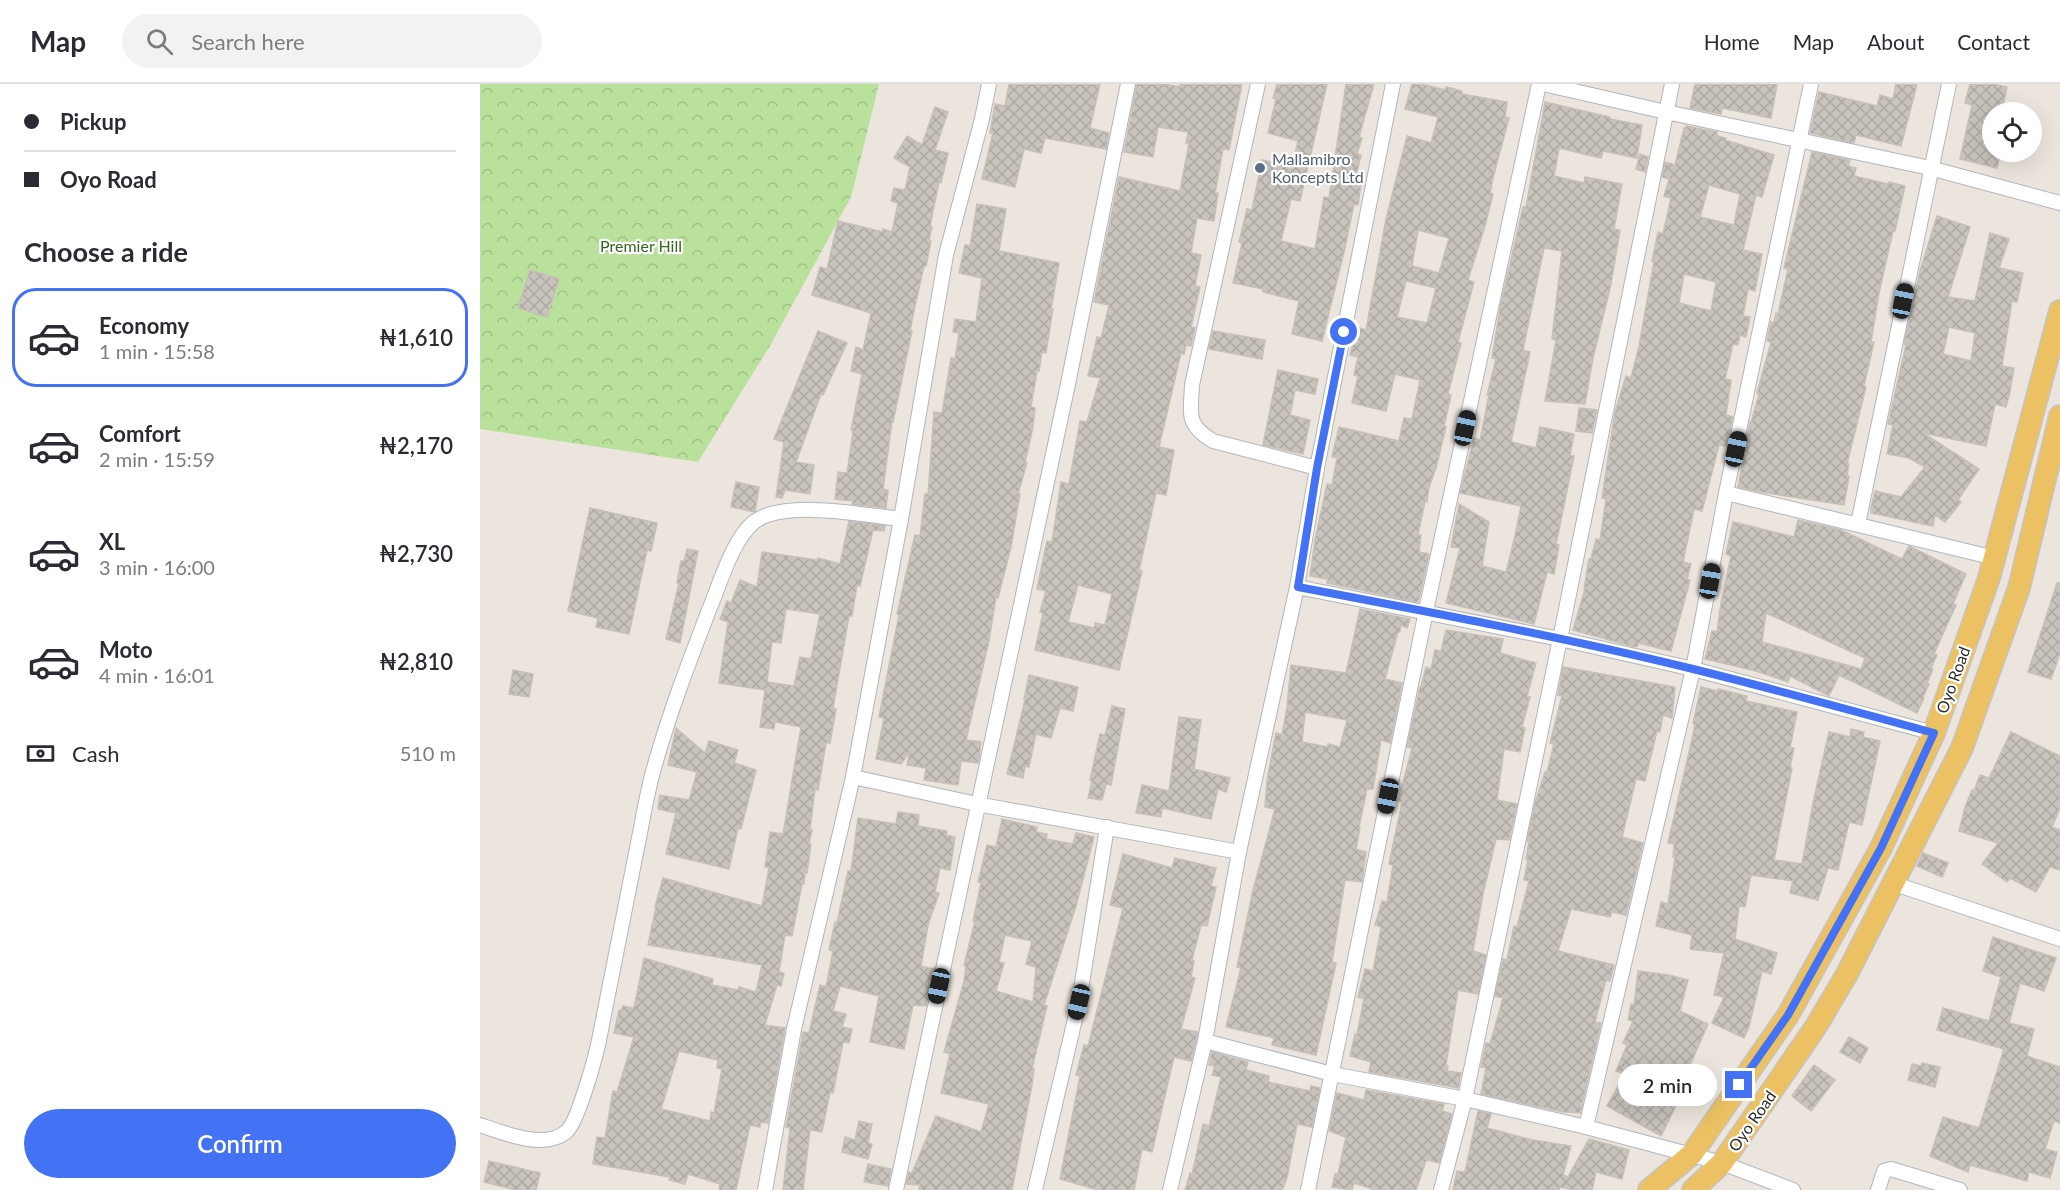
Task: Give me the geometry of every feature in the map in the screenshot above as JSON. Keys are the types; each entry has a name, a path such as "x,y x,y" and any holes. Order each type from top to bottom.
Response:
{"main road":[{"name":"Oyo Road","path":"1649,1190 1692,1154 1788,1015 1881,848 1934,733 1995,558 2060,311"},
{"name":"Oyo Road","path":"1693,1190 1722,1163 1815,1028 1895,884 1962,748 2019,588 2060,416"}],"street":[{"path":"765,1190 794,1029 853,777 901,519 945,255 982,119 989,84"},
{"path":"896,1190 1068,384 1128,84"},
{"path":"1258,84 1192,385 1190,420 1200,433 1213,441 1317,468"},
{"path":"1170,1190 1205,1041 1239,852 1298,587 1317,468 1393,84"},
{"path":"1308,1190 1426,611 1541,84 1930,168 2060,203"},
{"path":"1440,1190 1465,1099 1672,84"},
{"path":"1586,1127 1693,669 1726,494 1811,84"},
{"path":"1858,524 1949,84"},
{"path":"1726,494 1995,558"},
{"path":"480,1125 506,1134 542,1141 557,1139 569,1131 597,1052 653,770 683,677 728,562 739,540 754,522 783,512 814,510 901,519"},
{"path":"1298,587 1426,611 1693,669 1934,733"},
{"path":"853,777 978,804 1239,852"},
{"path":"1035,1190 1079,1002 1107,827"},
{"path":"1895,884 2060,939"},
{"path":"1205,1041 1332,1074 1465,1099 1586,1127 1722,1163 1792,1190"},
{"path":"1878,1190 1884,1171 1891,1169 1960,1190"}],"green space":[{"name":"Premier Hill","path":"480,84 879,84 851,197 771,344 698,462 480,429"}],"building":[{"path":"1009,84 1100,84 1090,128 1109,133 1106,149 1045,138 1041,153 1024,149 1015,187 982,179 993,133 990,133 995,104 1005,106"},
{"path":"1137,84 1164,84 1180,87 1180,84 1242,84 1229,150 1223,149 1215,193 1218,193 1214,221 1197,218 1191,253 1201,255 1195,286 1200,287 1191,327 1195,328 1191,346 1186,345 1184,354 1181,353 1159,447 1174,450 1166,495 1156,493 1139,571 1142,571 1119,670 1035,650 1043,613 1040,612 1046,591 1037,589 1047,541 1052,542 1061,482 1069,484 1080,421 1087,422 1100,378 1088,376 1097,337 1101,338 1109,305 1094,302 1119,177 1180,191 1189,143 1186,143 1188,132 1158,127 1153,157 1124,152","holes":["1078,585 1112,594 1105,625 1095,623 1094,628 1068,622"]},
{"path":"1277,84 1327,84 1300,201 1291,199 1281,241 1315,249 1324,197 1329,198 1346,84 1374,84 1359,137 1362,138 1357,154 1361,155 1356,176 1362,177 1358,205 1354,204 1322,341 1292,334 1299,301 1263,292 1263,289 1233,283 1242,243 1239,242 1247,209 1252,210 1262,160 1292,166 1298,141 1268,133"},
{"path":"1412,84 1422,84 1445,90 1446,87 1462,91 1462,94 1507,102 1505,117 1509,118 1493,178 1490,193 1493,194 1485,226 1468,280 1474,282 1458,342 1461,343 1448,394 1451,395 1444,426 1446,427 1418,535 1421,535 1419,552 1429,554 1417,602 1327,583 1328,579 1310,576 1327,484 1332,485 1337,458 1332,457 1339,427 1399,441 1404,418 1412,419 1420,380 1395,374 1386,411 1352,403 1358,376 1354,375 1358,357 1350,355 1357,327 1366,330 1386,219 1407,136 1431,143 1438,117 1405,109","holes":["1418,230 1449,238 1439,273 1412,266","1406,281 1436,288 1427,323 1397,317"]},
{"path":"1695,84 1777,84 1771,118 1722,108 1721,114 1690,108"},
{"path":"1896,84 1917,84 1901,146 1856,135 1854,143 1810,133 1819,92 1877,106 1880,95 1893,99"},
{"path":"1970,84 1993,84 2007,87 2004,102 1982,102 1982,162 1998,162 1997,168 1960,159 1972,105 1965,103"},
{"path":"1545,102 1642,125 1637,158 1603,151 1601,158 1559,148 1554,176 1584,183 1585,177 1622,184 1614,229 1620,230 1611,284 1593,358 1585,404 1545,401 1556,340 1552,339 1562,251 1544,248 1523,350 1530,352 1511,442 1536,448 1540,427 1574,434 1570,456 1574,456 1556,545 1559,545 1554,574 1547,572 1534,624 1446,603 1460,548 1451,547 1459,504 1489,522 1482,566 1506,572 1521,506 1460,493 1474,438 1480,440 1489,395 1487,395 1496,359 1492,358 1500,308 1523,207 1526,207"},
{"path":"935,107 948,112 935,150 948,153 941,183 939,182 930,226 932,227 929,240 931,241 915,306 910,331 912,331 892,421 883,489 888,490 886,508 852,504 853,501 835,499 838,472 847,473 853,431 851,430 862,374 851,371 856,347 863,350 871,313 812,295 820,267 827,269 838,221 892,232 898,203 891,201 894,188 905,190 910,167 894,158 907,136 922,145"},
{"path":"1686,126 1717,132 1717,136 1726,138 1725,140 1774,155 1762,197 1756,195 1743,250 1762,254 1755,291 1748,289 1743,316 1750,317 1746,337 1740,335 1738,345 1733,344 1725,379 1731,380 1726,415 1733,417 1726,446 1719,445 1702,511 1694,509 1683,562 1691,564 1687,579 1690,580 1671,651 1638,643 1635,647 1573,630 1585,589 1589,559 1591,559 1596,539 1600,540 1606,499 1602,498 1615,412 1626,376 1631,378 1639,346 1658,232 1663,234 1671,198 1664,196 1669,179 1662,177 1665,162 1675,165 1684,128","holes":["1709,185 1740,194 1734,225 1700,217","1684,274 1716,282 1711,311 1679,303"]},
{"path":"1812,152 1850,160 1848,166 1856,168 1854,176 1905,186 1879,293 1871,342 1874,342 1864,386 1866,387 1847,464 1849,464 1847,476 1849,476 1844,505 1738,487 1750,422 1771,342 1767,341 1771,322 1774,323 1776,313 1778,314 1788,269 1784,268"},
{"path":"1640,154 1648,157 1645,172 1636,169"},
{"path":"977,204 1006,209 999,251 1059,263 1046,353 1042,352 1039,371 1037,371 1031,407 1035,408 1033,427 1025,463 1027,463 1018,494 1020,494 1011,547 998,598 996,597 989,641 966,740 981,742 979,759 978,763 961,761 958,785 924,780 926,768 907,765 910,751 901,764 876,759 884,718 879,717 899,615 897,614 915,535 920,536 925,494 928,494 934,412 942,413 951,358 955,359 959,333 953,332 955,319 976,322 982,278 959,273 965,245 970,246"},
{"path":"1937,216 1970,227 1948,297 1975,301 1990,233 2009,239 1999,268 2023,273 2017,302 2012,301 2002,366 2014,368 2009,396 2006,407 1995,404 1986,446 1923,433 1979,469 1958,500 1961,502 1945,522 1935,515 1933,526 1871,513 1875,491 1901,497 1925,467 1909,458 1887,454 1893,425 1888,424 1920,271","holes":["1949,327 1975,333 1971,361 1943,354"]},
{"path":"530,270 559,279 547,317 518,308"},
{"path":"818,331 847,343 823,395 821,394 796,462 814,465 810,494 785,490 782,498 776,497 784,442 774,439"},
{"path":"1213,331 1265,340 1262,359 1209,349"},
{"path":"1278,370 1318,379 1315,394 1295,390 1290,415 1310,420 1303,454 1263,445"},
{"path":"1579,408 1597,410 1592,433 1576,431"},
{"path":"736,482 759,487 755,512 731,507"},
{"path":"590,508 657,523 651,551 647,550 629,634 596,627 598,618 568,611"},
{"path":"1798,520 1841,530 1902,559 1909,546 1966,574 1953,604 1956,605 1934,654 1937,655 1931,668 1933,669 1927,683 1929,684 1917,713 1839,675 1829,696 1790,676 1788,682 1756,671 1705,659 1712,631 1717,632 1731,556 1726,554 1733,522 1794,537","holes":["1766,613 1865,658 1861,669 1762,642"]},
{"path":"849,521 885,526 884,531 873,530 860,586 857,585 852,616 849,616 833,708 836,709 830,743 826,743 818,790 815,789 807,873 805,873 804,884 802,884 792,936 785,935 779,972 784,973 781,986 777,985 765,1025 785,1028 768,1123 761,1122 760,1127 750,1125 736,1190 719,1190 720,1184 688,1174 685,1184 669,1180 670,1177 593,1164 597,1137 605,1138 613,1091 617,1092 634,1037 614,1033 619,1010 621,1011 623,1006 634,1008 644,958 713,979 712,985 738,990 739,987 756,992 762,965 648,945 663,878 762,906 769,868 765,867 770,832 783,834 801,727 775,722 774,729 760,727 765,690 719,683 728,622 720,619 727,601 731,603 740,580 757,587 762,552 817,560 818,558 840,564","holes":["786,609 820,614 811,659 800,657 794,686 767,682 772,642 781,643","679,1051 718,1060 717,1068 722,1069 714,1113 711,1112 710,1121 661,1109"]},
{"path":"687,549 698,551 680,643 666,639 679,583 677,583 681,561 684,561"},
{"path":"2057,583 2060,583 2060,653 2051,679 2028,672"},
{"path":"1360,609 1410,619 1407,628 1401,625 1400,632 1398,632 1385,679 1402,683 1390,743 1381,740 1373,789 1367,789 1359,827 1356,849 1366,852 1362,882 1345,880 1332,962 1336,963 1316,1055 1272,1045 1274,1038 1226,1027 1241,968 1237,967 1253,890 1275,809 1265,807 1267,780 1276,733 1282,735 1291,665 1346,673","holes":["1305,712 1347,720 1340,747 1302,742"]},
{"path":"1446,630 1503,639 1500,653 1536,663 1527,696 1530,697 1522,727 1525,728 1520,752 1504,749 1497,800 1517,804 1509,840 1496,839 1483,894 1473,951 1486,955 1478,994 1458,990 1446,1065 1448,1066 1447,1071 1461,1073 1458,1088 1369,1072 1371,1062 1350,1056 1364,999 1358,997 1365,969 1373,971 1381,927 1375,925 1382,901 1387,902 1393,865 1389,864 1402,802 1398,801 1412,748 1407,747 1420,687 1426,667 1431,669 1435,650 1441,651"},
{"path":"1563,667 1675,687 1672,718 1663,715 1645,781 1636,779 1622,837 1643,843 1626,915 1612,912 1610,917 1571,909 1558,951 1614,965 1610,981 1606,980 1595,1022 1601,1023 1580,1113 1563,1112 1481,1094 1486,1068 1481,1067 1486,1043 1490,1044 1503,998 1495,996 1503,959 1507,960 1514,926 1517,927 1529,881 1524,880 1528,860 1526,859 1529,842 1527,841 1535,803 1545,772 1547,772 1554,744 1550,743 1562,696 1558,695"},
{"path":"513,670 533,674 529,697 509,694"},
{"path":"1029,675 1078,687 1073,711 1060,708 1051,738 1036,734 1029,767 1025,766 1023,778 1007,774"},
{"path":"1701,687 1747,696 1746,701 1797,712 1790,748 1794,748 1790,767 1792,768 1774,860 1802,864 1829,732 1850,737 1851,729 1864,732 1863,737 1880,741 1862,825 1849,822 1838,870 1828,868 1818,900 1790,893 1793,881 1751,875 1745,907 1739,906 1735,939 1777,953 1771,974 1762,971 1749,1027 1744,1038 1712,1023 1724,997 1714,995 1724,953 1690,949 1692,935 1656,926 1661,902 1668,904 1675,857 1673,857 1674,844 1668,843 1692,739"},
{"path":"1112,706 1125,709 1111,785 1106,784 1102,800 1088,798 1100,734 1105,735"},
{"path":"1179,717 1201,720 1194,769 1230,778 1226,792 1218,789 1211,819 1162,808 1161,817 1136,813 1142,785 1169,791"},
{"path":"676,728 705,753 709,741 738,750 734,763 756,770 741,829 738,828 729,869 666,854 676,813 658,809 660,795 689,800 697,772 668,765"},
{"path":"2011,732 2060,756 2060,808 2052,827 2060,830 2060,870 2050,867 2036,892 2010,878 2007,882 1982,864 1998,843 1959,831 1972,790 1974,791 1980,775 1989,778"},
{"path":"898,812 919,815 918,826 947,831 946,835 955,837 950,870 940,868 935,892 939,893 928,925 921,966 934,969 926,1006 913,1005 904,1049 870,1042 879,996 840,986 833,1011 846,1014 842,1027 852,1029 849,1043 843,1042 833,1093 830,1092 822,1132 810,1130 803,1190 783,1190 790,1128 786,1127 803,1032 809,1033 820,985 826,987 833,951 829,950 848,871 851,871 858,818 896,824"},
{"path":"1002,819 1037,827 1036,832 1047,834 1046,839 1073,844 1076,833 1094,837 1076,906 1044,1005 1047,1006 1032,1069 1034,1069 1032,1085 1012,1190 919,1190 920,1185 906,1184 909,1172 912,1173 936,1116 981,1132 989,1104 941,1093 950,1054 944,1052 964,981 966,966 964,965 975,921 973,921 981,883 978,882 987,845 996,847","holes":["1005,935 1032,941 1026,964 1036,967 1033,1002 996,991 1004,963 999,962"]},
{"path":"1923,853 1948,863 1942,877 1917,866"},
{"path":"1123,854 1172,868 1175,858 1216,868 1211,886 1216,887 1207,926 1201,925 1192,960 1194,961 1191,977 1195,978 1181,1029 1198,1032 1191,1061 1174,1057 1152,1152 1142,1149 1134,1190 1098,1190 1060,1179 1080,1076 1076,1075 1084,1045 1088,1046 1123,908 1110,905"},
{"path":"1993,937 2056,958 2044,991 2020,983 2009,1023 2034,1029 2027,1056 2060,1067 2060,1123 2054,1121 2045,1149 2057,1152 2050,1178 2029,1172 2027,1181 1970,1165 1968,1172 1930,1156 1943,1117 1979,1128 2004,1049 1937,1030 1943,1008 1989,1021 2001,977 1983,971"},
{"path":"1638,971 1688,980 1680,1011 1708,1024 1683,1081 1687,1083 1661,1136 1607,1106 1625,1074 1616,1071 1627,1045 1623,1043 1633,1021 1628,1020 1631,1004 1634,1005"},
{"path":"1849,1037 1868,1048 1860,1063 1840,1052"},
{"path":"1212,1052 1248,1062 1246,1070 1269,1076 1268,1082 1310,1091 1311,1086 1320,1088 1312,1127 1297,1124 1287,1178 1282,1190 1185,1190 1190,1173 1192,1174 1203,1124 1209,1126 1210,1123 1221,1077 1212,1075 1215,1066 1209,1065"},
{"path":"1922,1063 1940,1067 1935,1087 1908,1080 1912,1064 1921,1066"},
{"path":"1814,1065 1835,1080 1811,1111 1792,1096"},
{"path":"1366,1090 1444,1104 1442,1111 1452,1114 1439,1163 1426,1161 1416,1190 1375,1190 1354,1183 1352,1190 1332,1187 1335,1174 1338,1174 1346,1137 1329,1131 1337,1093 1364,1100"},
{"path":"1478,1111 1491,1114 1487,1128 1533,1140 1571,1146 1563,1175 1568,1177 1589,1139 1629,1150 1622,1179 1596,1172 1592,1190 1560,1187 1559,1190 1453,1190 1457,1171 1465,1172"},
{"path":"859,1121 872,1124 868,1143 872,1144 868,1159 842,1152 845,1137 855,1140"},
{"path":"489,1161 540,1173 536,1190 516,1190 484,1182"},
{"path":"868,1164 891,1169 888,1186 864,1182"}],"place":[{"name":"Mallamibro Koncepts Ltd","path":"1260,168"}],"route":[{"path":"1344,332 1317,468 1298,587 1426,611 1693,669 1934,733 1881,848 1788,1015 1739,1085"}]}
